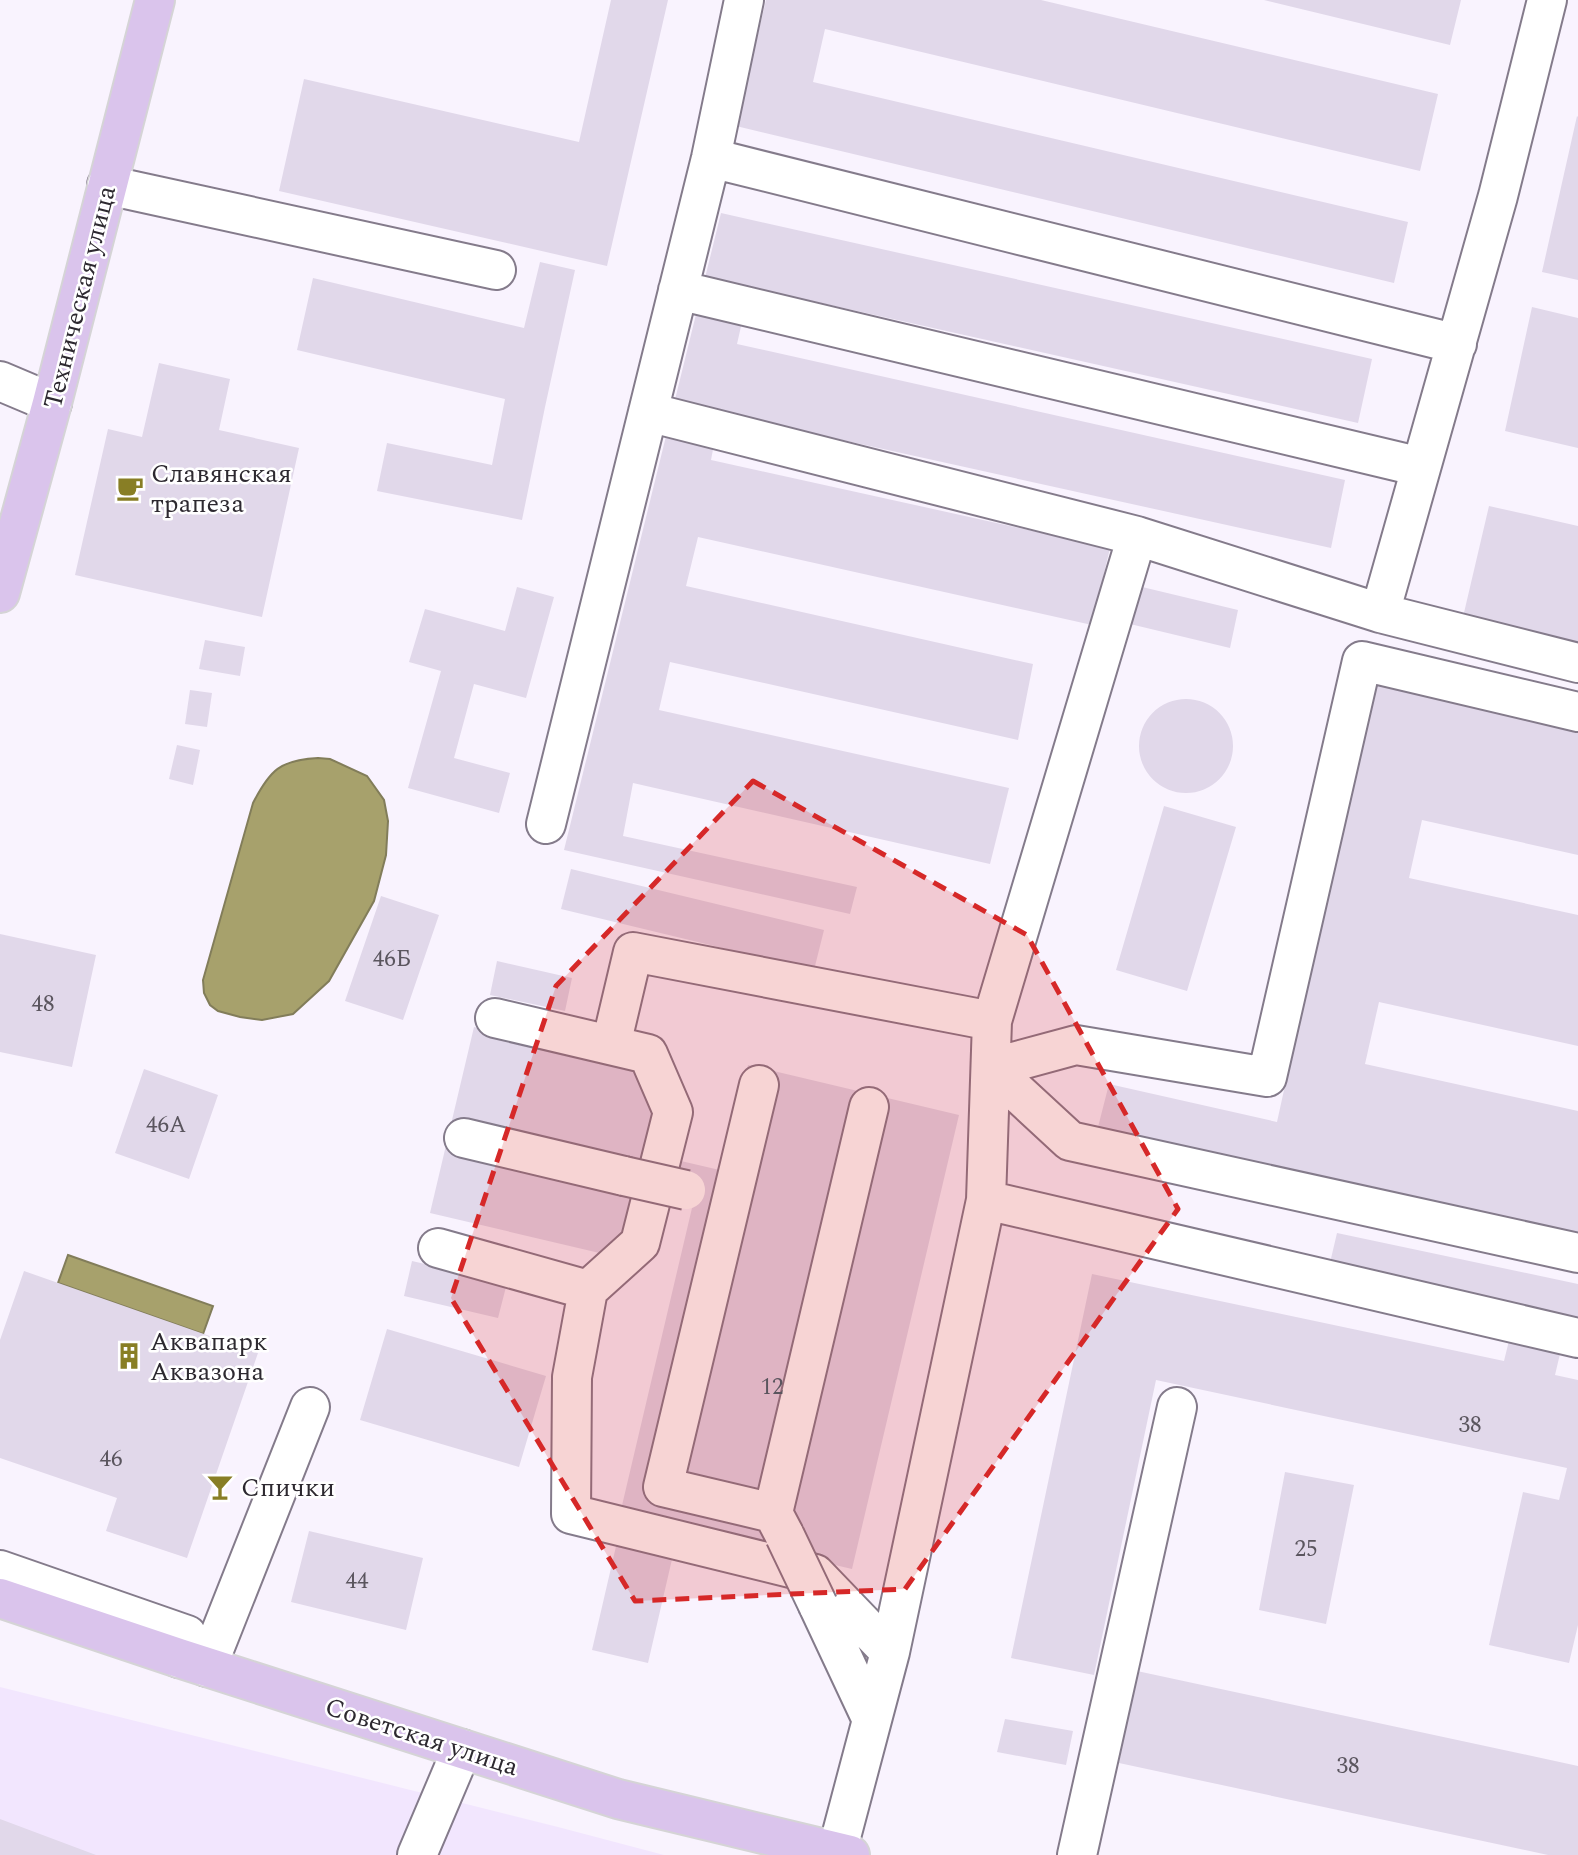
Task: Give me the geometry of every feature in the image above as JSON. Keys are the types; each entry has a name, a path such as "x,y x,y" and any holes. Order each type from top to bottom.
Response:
{"main road":[{"name":"Техническая улица","path":"0,593 52,403 155,0"},
{"name":"Советская улица","path":"0,1598 193,1663 618,1799 844,1853"}],"street":[{"path":"545,824 711,158 744,0"},
{"path":"1380,613 1457,344 1547,0"},
{"path":"711,158 1457,344"},
{"path":"107,185 496,270"},
{"path":"678,290 1421,467"},
{"path":"0,381 52,403"},
{"path":"648,412 1137,536 1380,613 1578,663"},
{"path":"844,1853 872,1720 890,1652 986,1200 992,1021 1137,536"},
{"path":"991,1068 1076,1045 1267,1077 1362,661 1578,712"},
{"path":"611,1045 633,952 992,1021"},
{"path":"495,1018 648,1054 673,1112 640,1243 589,1290 572,1377 571,1514 815,1574 890,1652"},
{"path":"991,1068 1070,1141 1578,1253"},
{"path":"759,1084 663,1487 779,1524"},
{"path":"869,1107 779,1524 872,1720"},
{"path":"464,1138 730,1201"},
{"path":"986,1200 1578,1338"},
{"path":"438,1248 589,1290"},
{"path":"1077,1855 1177,1406"},
{"path":"193,1663 310,1407"},
{"path":"0,1570 187,1635 193,1663"},
{"path":"417,1855 462,1749"}],"highlighted area":[{"path":"753,781 1027,935 1178,1209 905,1589 635,1601 451,1298 556,986"}],"shaded area":[{"path":"318,758 330,759 367,776 384,800 388,821 386,855 374,901 329,981 293,1014 262,1020 218,1011 210,1005 204,993 203,980 253,803 265,782 285,764"},
{"path":"68,1255 213,1306 203,1334 58,1283"},
{"path":"0,1687 558,1827 664,1855 0,1855"}],"building":[{"path":"611,0 668,0 607,266 279,191 304,79 579,142"},
{"path":"766,0 1041,0 1438,94 1420,171 825,29 813,82 1408,222 1394,283 736,126"},
{"path":"1264,0 1461,0 1450,45"},
{"path":"1578,117 1578,280 1542,272"},
{"path":"721,213 1372,359 1358,423 750,287 737,344 1345,480 1331,548 720,413 711,460 1110,548 1092,625 698,537 686,586 1033,664 1018,740 670,662 659,710 1009,788 990,864 633,783 623,836 857,887 850,914 564,850"},
{"path":"540,262 575,270 522,520 377,491 387,443 492,465 505,399 297,350 313,278 524,328"},
{"path":"1532,307 1578,318 1578,448 1505,431"},
{"path":"159,363 230,379 219,430 299,448 262,617 75,575 108,429 142,437"},
{"path":"1489,506 1578,526 1578,644 1463,617"},
{"path":"1138,586 1238,610 1230,648 1130,624"},
{"path":"517,587 554,597 526,698 474,684 454,758 510,773 499,813 408,788 441,671 409,662 425,609 505,631"},
{"path":"205,640 245,647 240,676 199,669"},
{"path":"1374,680 1578,726 1578,855 1422,820 1409,878 1578,915 1578,1046 1379,1002 1365,1064 1578,1111 1578,1237 1097,1131 1109,1084 1277,1122"},
{"path":"190,690 212,693 207,727 185,724"},
{"path":"1186,699 1204,702 1219,713 1230,728 1233,746 1230,764 1219,779 1204,790 1186,793 1168,790 1153,779 1142,764 1139,746 1142,728 1153,713 1168,702"},
{"path":"177,745 200,750 193,785 169,779"},
{"path":"1164,806 1236,827 1187,991 1116,970"},
{"path":"571,869 824,930 814,970 561,909"},
{"path":"381,896 439,915 403,1020 345,1001"},
{"path":"0,934 96,955 72,1067 0,1052"},
{"path":"497,961 572,978 565,1011 490,995"},
{"path":"474,1027 674,1074 655,1155 724,1171 748,1065 959,1115 852,1569 620,1514 692,1208 640,1196 625,1259 430,1213"},
{"path":"144,1069 218,1095 189,1179 115,1153"},
{"path":"1337,1233 1578,1284 1578,1322 1568,1320 1555,1375 1578,1380 1578,1625 1569,1663 1489,1645 1523,1492 1559,1500 1567,1468 1156,1380 1094,1675 1011,1658 1092,1274 1504,1361 1517,1308 1329,1267"},
{"path":"412,1261 507,1283 498,1318 404,1296"},
{"path":"24,1271 258,1353 187,1558 106,1531 117,1498 0,1458 0,1340"},
{"path":"387,1329 546,1376 519,1467 360,1420"},
{"path":"1285,1472 1354,1485 1326,1624 1259,1610"},
{"path":"309,1531 423,1558 406,1630 291,1602"},
{"path":"617,1542 673,1555 648,1663 592,1650"},
{"path":"1137,1671 1578,1766 1578,1855 1548,1855 1119,1763"},
{"path":"1005,1719 1073,1731 1066,1765 997,1752"},
{"path":"0,1819 96,1855 0,1855"}],"place":[{"name":"Славянская трапеза","path":"130,488"},
{"name":"Аквапарк Аквазона","path":"129,1356"},
{"name":"Спички","path":"220,1487"}]}
